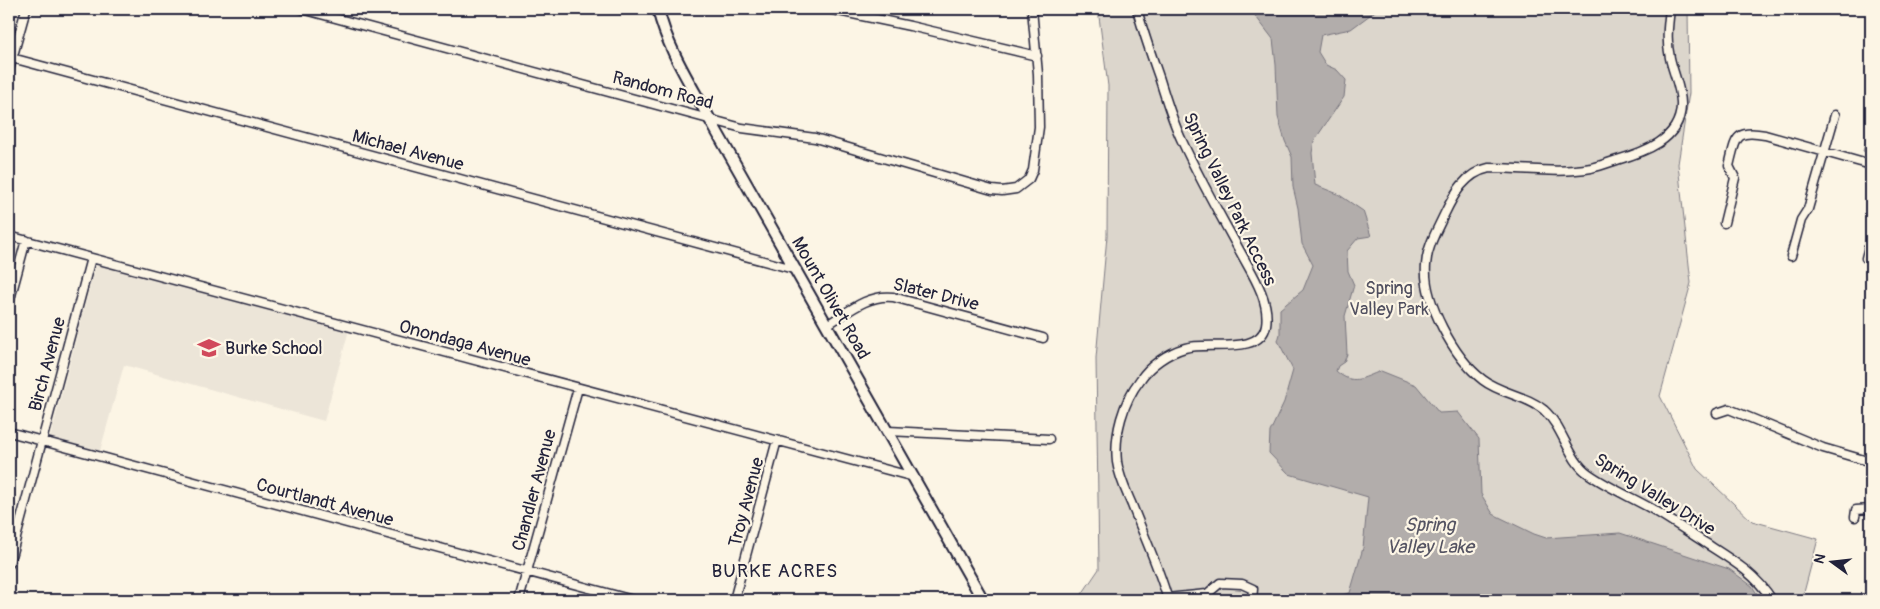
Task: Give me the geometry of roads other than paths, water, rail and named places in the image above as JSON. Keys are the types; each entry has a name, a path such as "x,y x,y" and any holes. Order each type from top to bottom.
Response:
{"street":[{"path":"9,70 26,9"},
{"name":"Random Road","path":"302,9 742,128 815,138 992,190 1002,191 1016,189 1029,179 1033,170 1037,149 1039,96 1037,56"},
{"name":"Mount Olivet Road","path":"658,9 661,23 671,48 709,118 983,600"},
{"path":"829,9 1037,56 1032,9"},
{"name":"Spring Valley Park Access","path":"1137,9 1172,118 1209,196 1257,283 1266,317 1264,331 1254,342 1239,345 1197,345 1173,352 1160,360 1144,374 1132,392 1126,406 1118,433 1117,454 1119,472 1168,599"},
{"name":"Spring Valley Drive","path":"1670,9 1668,49 1681,98 1677,125 1668,135 1649,149 1592,168 1562,170 1489,168 1480,170 1464,181 1449,204 1426,260 1428,288 1447,338 1466,365 1491,385 1543,409 1558,426 1577,463 1586,473 1652,509 1741,566 1759,583 1772,600"},
{"name":"Michael Avenue","path":"12,58 797,270"},
{"path":"1791,256 1801,220 1808,209 1834,115"},
{"path":"1724,223 1735,178 1729,166 1737,139 1741,135 1749,132 1871,165"},
{"name":"Onondaga Avenue","path":"9,236 914,477"},
{"path":"1871,238 1866,258 1871,259"},
{"path":"9,303 26,240"},
{"name":"Birch Avenue","path":"9,564 92,258"},
{"name":"Slater Drive","path":"827,325 866,301 884,296 893,296 1043,338"},
{"name":"Chandler Avenue","path":"519,600 578,388"},
{"path":"1717,413 1729,409 1824,448 1871,462"},
{"path":"888,431 1049,439"},
{"name":"Courtlandt Avenue","path":"9,432 633,600"},
{"name":"Troy Avenue","path":"734,600 777,440"},
{"path":"1855,517 1856,510 1871,509"},
{"path":"1168,599 1207,594 1220,583 1242,584 1253,589 1252,600"},
{"path":"1207,594 1213,600"}],"water":[{"name":"Spring Valley Lake","path":"1250,9 1378,9 1351,29 1321,35 1318,52 1326,65 1337,70 1346,80 1344,97 1314,141 1312,153 1315,185 1338,194 1363,211 1371,236 1358,238 1347,251 1348,271 1354,285 1345,316 1347,354 1344,362 1338,366 1336,371 1342,376 1358,379 1381,371 1416,385 1439,413 1458,412 1479,439 1481,494 1493,514 1546,538 1620,533 1729,569 1752,586 1761,600 1320,600 1350,593 1363,548 1368,497 1289,474 1269,453 1270,432 1284,402 1293,370 1278,341 1280,334 1280,309 1303,290 1313,265 1302,244 1298,208 1293,187 1292,157 1278,117 1273,39"}],"place":[{"name":"Burke School","path":"209,348"}],"district":[{"name":"BURKE ACRES","path":"775,570"}],"park label":[{"name":"Spring Valley Park","path":"1389,298"}]}
